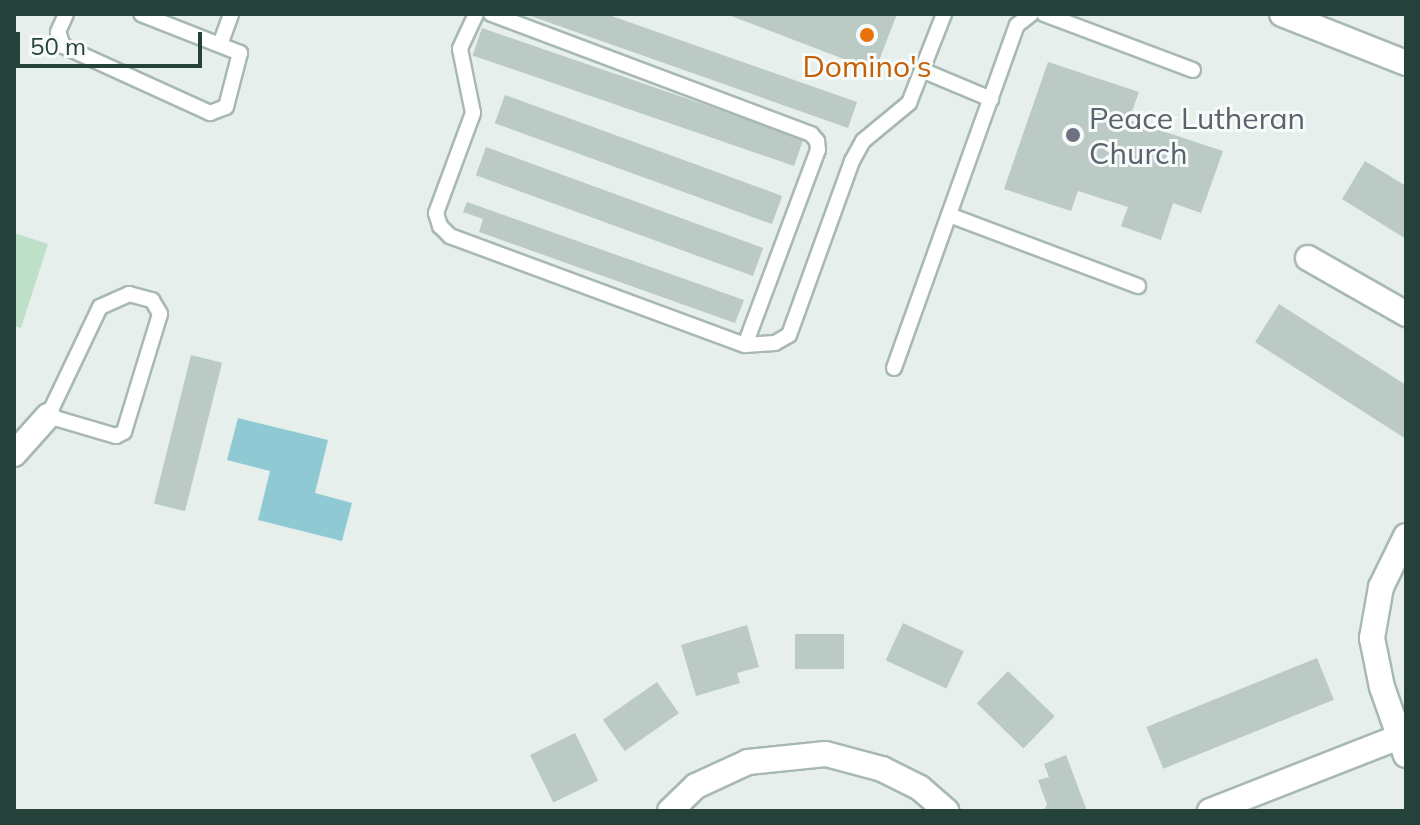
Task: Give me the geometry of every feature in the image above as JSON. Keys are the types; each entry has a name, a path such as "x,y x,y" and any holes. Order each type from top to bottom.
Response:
{"street":[{"path":"1282,14 1406,63"},
{"path":"1308,258 1406,314"},
{"path":"14,454 48,416"},
{"path":"1210,811 1403,746 1382,687 1372,638 1381,587 1406,536"},
{"path":"670,811 696,786 748,762 826,754 882,769 920,788 946,811"}],"lane":[{"path":"66,14 58,32 63,46 210,113 226,107 242,60 234,46 141,14"},
{"path":"221,42 231,14"},
{"path":"476,14 460,49 473,113 436,213 440,226 450,236 745,345 775,343 789,335 852,161 863,141 909,103 944,14"},
{"path":"491,14 811,134 817,141 818,150 745,345"},
{"path":"894,368 1017,25 1031,14"},
{"path":"1044,14 1193,70"},
{"path":"924,71 991,99"},
{"path":"949,215 1138,286"},
{"path":"129,294 152,300 160,314 124,432 116,436 48,416 100,307 129,294"}],"green space":[{"path":"14,233 48,244 21,328 14,326"}],"water":[{"path":"238,418 328,440 315,493 352,503 342,541 258,520 270,471 227,460"}],"building":[{"path":"525,14 606,14 857,102 848,128"},
{"path":"726,14 897,14 875,71"},
{"path":"482,28 803,139 794,166 473,55"},
{"path":"1048,62 1139,92 1129,120 1223,151 1201,213 1173,203 1161,240 1121,226 1128,207 1078,191 1071,211 1004,189"},
{"path":"505,95 782,196 772,224 495,123"},
{"path":"486,147 763,248 753,276 476,175"},
{"path":"1365,161 1406,186 1406,239 1342,199"},
{"path":"467,202 744,300 735,323 479,232 483,219 463,212"},
{"path":"1279,304 1406,385 1406,439 1255,342"},
{"path":"191,355 222,363 185,511 154,503"},
{"path":"903,623 964,651 946,688 886,660"},
{"path":"747,625 759,667 737,673 740,683 696,696 681,645"},
{"path":"795,634 844,634 844,669 795,669"},
{"path":"1317,658 1334,700 1163,769 1146,727"},
{"path":"1008,671 1055,716 1023,749 977,703"},
{"path":"657,682 679,713 625,751 603,720"},
{"path":"575,733 598,781 553,803 530,755"},
{"path":"1066,755 1087,811 1043,811 1047,805 1038,780 1049,777 1044,764"}],"place":[{"name":"Domino's","path":"867,35"},
{"name":"Peace Lutheran Church","path":"1073,135"}]}
